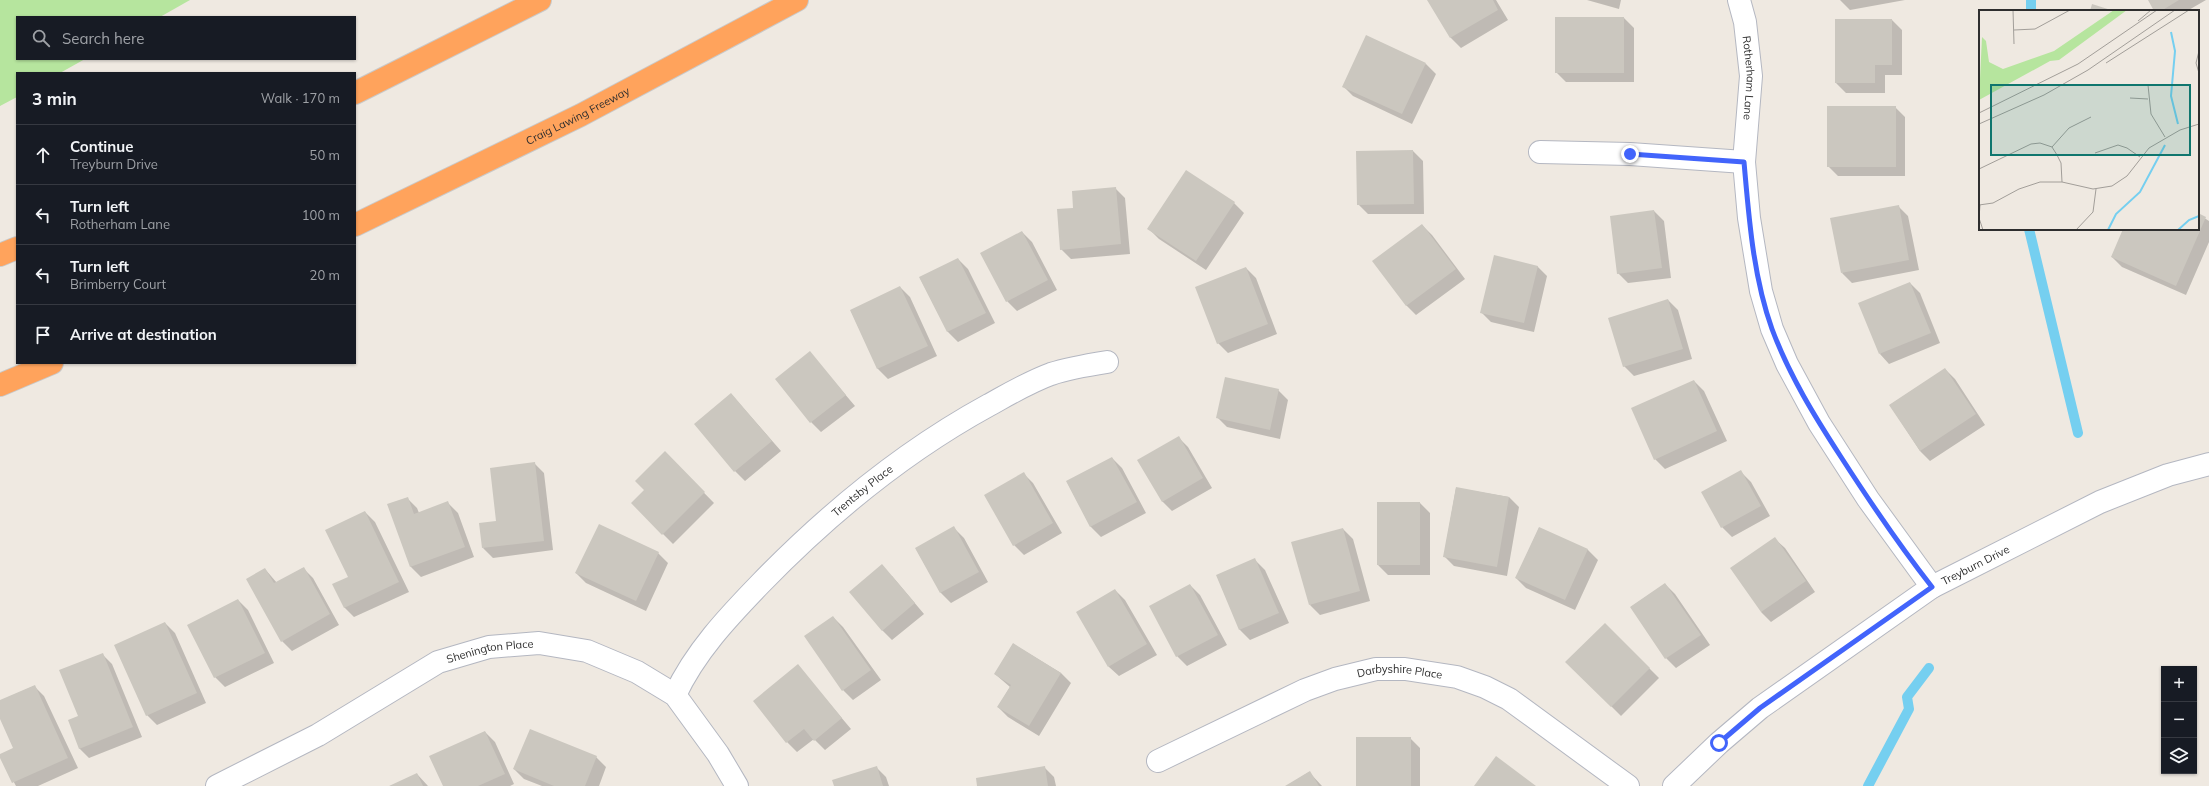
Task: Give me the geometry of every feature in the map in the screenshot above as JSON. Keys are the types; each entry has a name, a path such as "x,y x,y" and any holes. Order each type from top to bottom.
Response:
{"highway":[{"path":"356,92 540,0"},
{"name":"Craig Lawing Freeway","path":"356,225 581,116 797,0"},
{"path":"0,255 16,248"},
{"path":"0,385 50,364"}],"street":[{"name":"Rotherham Lane","path":"1739,0 1745,22 1751,76 1744,162 1749,218 1761,291 1772,329 1787,364 1819,423 1868,499 1932,587"},
{"path":"1540,152 1638,154 1744,162"},
{"name":"Trentsby Place","path":"675,695 686,673 732,614 806,537 869,484 905,457 962,419 1025,384 1050,374 1079,366 1107,362"},
{"name":"Treyburn Drive","path":"1674,786 1719,743 1760,708 1932,587 2100,502 2168,475 2209,464"},
{"name":"Shenington Place","path":"217,786 318,735 438,662 489,647 539,643 587,651 637,672 675,695 718,754 737,786"},
{"name":"Darbyshire Place","path":"1158,761 1305,690 1335,679 1376,669 1405,669 1457,677 1485,687 1509,699 1628,786"}],"green space":[{"path":"0,0 190,0 162,16 16,16 16,60 83,60 62,72 16,72 16,98 0,106"}],"building":[{"path":"1427,0 1493,0 1498,10 1450,38"},
{"path":"2148,0 2179,0 2163,10 2153,10"},
{"path":"2092,4 2111,10 2090,10"},
{"path":"1555,17 1624,17 1624,73 1555,73"},
{"path":"1835,19 1892,19 1892,65 1875,65 1875,83 1835,83"},
{"path":"1366,35 1426,63 1402,114 1342,87"},
{"path":"1827,106 1896,106 1896,167 1827,167"},
{"path":"1413,150 1414,204 1357,205 1356,151"},
{"path":"1186,170 1235,202 1196,261 1147,229"},
{"path":"1116,187 1121,244 1060,250 1057,209 1073,208 1072,191"},
{"path":"1899,205 1909,260 1841,273 1830,218"},
{"path":"1654,210 1662,268 1617,274 1610,216"},
{"path":"2199,214 2206,217 2176,286 2111,257 2123,230 2199,230"},
{"path":"1422,224 1456,269 1406,306 1372,261"},
{"path":"1022,231 1048,280 1006,302 980,253"},
{"path":"1494,255 1538,266 1524,323 1480,313"},
{"path":"958,258 986,313 947,332 919,277"},
{"path":"1246,267 1268,324 1217,344 1195,287"},
{"path":"1910,282 1931,333 1879,354 1858,303"},
{"path":"900,286 928,346 877,369 850,310"},
{"path":"1668,299 1683,349 1623,367 1608,318"},
{"path":"810,351 846,395 810,423 775,379"},
{"path":"1945,368 1976,414 1920,451 1889,405"},
{"path":"1225,377 1279,389 1270,430 1216,418"},
{"path":"1694,380 1717,431 1654,460 1631,408"},
{"path":"731,393 772,441 734,472 694,424"},
{"path":"1179,436 1203,478 1162,502 1137,460"},
{"path":"665,451 705,492 662,535 631,503 644,490 635,481"},
{"path":"1112,457 1137,502 1090,527 1066,481"},
{"path":"535,462 544,541 482,548 479,523 496,521 490,468"},
{"path":"1741,470 1761,506 1721,528 1701,492"},
{"path":"1024,472 1053,523 1013,546 984,495"},
{"path":"1456,487 1509,497 1497,567 1443,557"},
{"path":"408,497 414,514 448,501 465,547 410,567 387,504"},
{"path":"1377,502 1420,502 1420,565 1377,565"},
{"path":"365,511 399,582 344,608 332,584 348,577 325,530"},
{"path":"599,524 659,552 636,601 575,573"},
{"path":"954,526 979,572 940,593 915,548"},
{"path":"1539,527 1588,549 1565,600 1515,578"},
{"path":"1343,528 1360,591 1309,605 1291,542"},
{"path":"1775,537 1806,581 1761,612 1730,568"},
{"path":"1255,558 1279,613 1239,630 1216,575"},
{"path":"882,564 915,603 882,631 849,592"},
{"path":"304,567 330,614 281,642 246,579 265,568 274,583"},
{"path":"1665,583 1701,635 1665,659 1630,607"},
{"path":"1190,584 1218,635 1176,657 1149,606"},
{"path":"1115,589 1147,644 1108,667 1076,612"},
{"path":"238,599 265,653 214,678 187,625"},
{"path":"833,616 871,670 842,691 804,636"},
{"path":"165,622 197,693 146,716 114,645"},
{"path":"1605,623 1650,668 1611,707 1565,662"},
{"path":"1013,643 1061,673 1029,726 997,707 1011,685 994,674"},
{"path":"103,653 133,727 79,749 68,720 78,716 59,670"},
{"path":"798,664 842,718 814,741 804,729 786,743 753,701"},
{"path":"35,685 68,758 12,783 0,758 0,754 13,748 0,719 0,700"},
{"path":"530,729 597,756 585,786 554,786 513,769"},
{"path":"485,731 505,774 478,786 443,786 429,756"},
{"path":"1356,737 1411,737 1411,786 1356,786"},
{"path":"1496,756 1536,786 1474,786"},
{"path":"877,766 883,786 834,786 832,780"},
{"path":"1045,766 1048,786 977,786 976,778"},
{"path":"1310,771 1319,786 1285,786"},
{"path":"417,773 423,786 389,786"}],"waterway":[{"path":"2031,0 2031,10"},
{"path":"2029,230 2078,433"},
{"path":"1868,786 1909,709 1907,697 1929,668"}],"route":[{"path":"1630,154 1709,158 1744,162 1749,218 1761,291 1772,329 1787,364 1819,423 1868,499 1906,554 1932,587 1760,708 1719,743"}]}
